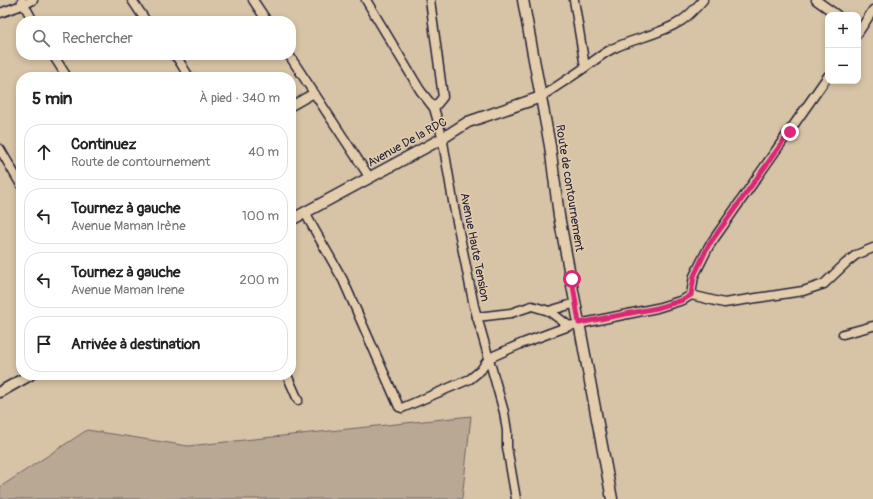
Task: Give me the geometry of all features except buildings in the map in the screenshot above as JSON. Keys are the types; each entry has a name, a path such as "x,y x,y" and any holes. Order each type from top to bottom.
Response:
{"street":[{"path":"0,12 23,2 33,0"},
{"path":"132,0 143,16"},
{"path":"253,0 264,16"},
{"path":"366,0 420,90 434,108 443,97 430,0"},
{"name":"Route de contournement","path":"523,0 550,146 560,216 579,323 612,499"},
{"path":"574,0 585,67"},
{"path":"541,97 596,58 635,39 661,32 680,22 703,0"},
{"path":"816,0 833,12"},
{"path":"23,2 30,16"},
{"path":"861,27 873,10"},
{"path":"56,60 64,72"},
{"path":"179,60 185,72"},
{"path":"292,60 370,178"},
{"path":"691,295 694,276 708,246 825,80"},
{"path":"296,103 314,92"},
{"name":"Avenue De la RDC","path":"296,218 443,138 468,122 541,97"},
{"name":"Avenue Haute Tension","path":"434,108 443,138 454,207 477,317 482,337 490,358 504,412 507,431 507,447 516,499"},
{"path":"0,149 16,176"},
{"path":"305,213 343,280 399,407 402,408 410,406 429,396 470,379 481,370 490,358 523,342 569,326 657,308 683,300 691,295 724,303 803,291 824,284 856,255 873,248"},
{"path":"549,311 576,302"},
{"path":"477,317 511,313 532,306 549,311 569,326"},
{"path":"843,334 873,326"},
{"path":"0,392 21,380"},
{"path":"289,380 298,400"}],"shaded area":[{"path":"471,416 462,499 0,499 0,487 87,430 188,446"}],"route":[{"path":"572,279 579,323 657,308 683,300 691,295 694,276 708,246 790,132"}]}
